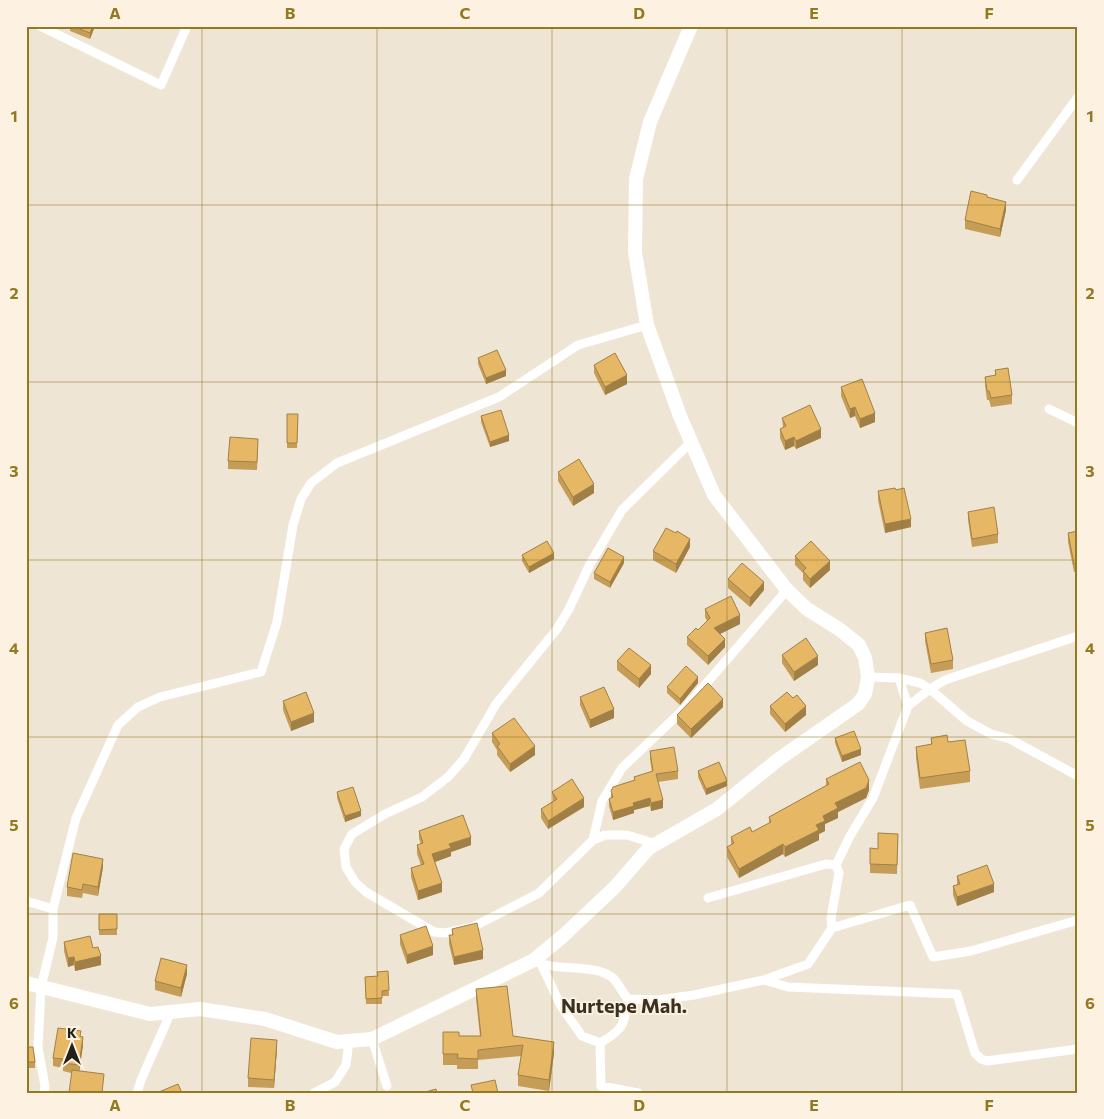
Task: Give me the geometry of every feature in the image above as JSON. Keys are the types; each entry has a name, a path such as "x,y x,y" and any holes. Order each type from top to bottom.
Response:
{"street":[{"path":"40,26 161,85 187,26"},
{"path":"26,983 150,1014 200,1010 265,1019 337,1042 372,1039 538,963 615,887 650,848 717,809 779,759 858,704 865,694 868,677 865,658 859,645 807,609 787,590 714,495 691,442 647,325 634,252 636,179 650,122 690,26"},
{"path":"1017,180 1078,97"},
{"path":"44,1093 38,1048 41,987 53,938 53,909 76,818 118,725 138,707 160,697 261,672 277,622 293,526 300,499 311,483 337,463 499,398 578,345 647,325"},
{"path":"1049,409 1078,422"},
{"path":"656,844 627,835 605,835 593,840 539,894 473,927 445,933 434,932 366,892 355,882 346,867 344,848 352,834 385,814 422,797 448,776 464,759 496,704 557,628 569,609 590,564 622,510 691,442"},
{"path":"593,840 602,801 622,768 685,708 787,590"},
{"path":"628,999 658,1000 764,980 808,964 832,928 831,918 839,873 836,865 850,836 873,798 908,706 945,680 1078,636"},
{"path":"868,677 899,678 920,683 930,689 967,721 991,734 1010,739 1078,776"},
{"path":"899,678 908,706"},
{"path":"708,898 826,864 836,865"},
{"path":"26,901 53,909"},
{"path":"832,928 910,905 934,957 972,952 1078,920"},
{"path":"538,963 600,972 613,978 628,999 625,1022 613,1036 600,1042 582,1036 561,1006 538,963"},
{"path":"764,980 788,987 957,994 975,1053 981,1059 987,1061 1078,1049"},
{"path":"137,1093 171,1012"},
{"path":"372,1039 387,1086"},
{"path":"314,1093 335,1082 346,1065 348,1041"},
{"path":"600,1042 601,1086 638,1093"}],"building":[{"path":"72,26 93,26 90,33"},
{"path":"971,191 1006,202 1000,229 965,220"},
{"path":"497,350 506,370 486,378 478,358"},
{"path":"615,353 627,375 605,387 594,365"},
{"path":"1008,368 1012,395 991,398 989,391 987,391 985,377 996,375 995,370"},
{"path":"862,379 875,413 860,419 855,407 850,409 841,387"},
{"path":"810,405 821,429 796,441 794,437 785,441 780,429 786,426 782,418"},
{"path":"501,410 509,435 490,442 481,416"},
{"path":"287,414 298,414 297,443 287,443"},
{"path":"230,437 258,439 257,462 228,461"},
{"path":"579,459 594,484 573,497 558,472"},
{"path":"895,488 896,490 904,488 911,519 885,524 878,491"},
{"path":"994,507 998,534 972,539 968,512"},
{"path":"666,528 676,533 677,531 690,539 676,564 653,551"},
{"path":"1078,531 1078,563 1074,564 1068,533"},
{"path":"547,541 554,553 529,567 522,555"},
{"path":"811,541 830,561 810,579 803,571 806,568 795,556"},
{"path":"608,548 624,557 610,582 594,573"},
{"path":"742,563 764,582 750,598 728,579"},
{"path":"731,596 740,615 714,628 725,639 708,656 687,637 696,628 698,630 710,618 705,609"},
{"path":"947,628 953,660 931,664 925,633"},
{"path":"806,638 818,656 794,672 782,655"},
{"path":"629,648 651,665 639,679 617,661"},
{"path":"686,666 698,677 680,699 667,687"},
{"path":"708,683 723,699 691,729 677,715"},
{"path":"604,687 614,709 590,720 580,697"},
{"path":"306,692 314,713 291,722 283,701"},
{"path":"787,692 793,698 797,695 806,706 785,724 770,706"},
{"path":"514,718 535,746 510,764 497,746 500,744 492,733"},
{"path":"854,731 861,749 842,756 835,738"},
{"path":"947,735 948,742 965,740 970,771 920,778 916,747 932,744 931,738"},
{"path":"674,747 678,771 656,774 663,800 651,803 650,798 633,803 634,806 613,812 609,799 613,797 611,791 613,787 635,780 634,777 653,771 650,751"},
{"path":"719,762 727,781 706,789 698,771"},
{"path":"860,762 869,780 866,788 835,803 838,808 823,816 825,821 816,825 819,830 785,847 783,844 739,869 727,847 734,843 731,837 750,827 752,832 771,822 769,817 829,784 826,779"},
{"path":"572,779 584,798 548,821 541,809 557,799 552,792"},
{"path":"353,787 361,811 345,816 337,792"},
{"path":"463,815 471,837 449,844 451,848 432,854 442,883 418,891 411,868 424,864 417,845 423,843 419,831"},
{"path":"878,833 898,834 897,865 870,864 870,848 878,849"},
{"path":"73,853 103,859 98,887 83,884 82,890 67,887"},
{"path":"987,865 994,884 957,897 953,886 960,884 957,876"},
{"path":"99,914 117,914 117,929 99,930"},
{"path":"477,923 483,950 454,957 449,935 453,935 452,929"},
{"path":"426,926 433,946 407,955 400,935"},
{"path":"90,936 93,948 98,947 101,956 75,962 74,957 68,958 64,942"},
{"path":"161,958 187,965 181,988 155,981"},
{"path":"388,971 389,990 382,991 382,998 366,999 365,977 378,976 377,972"},
{"path":"507,986 513,1036 554,1042 549,1080 518,1075 523,1045 478,1050 478,1059 457,1058 458,1054 443,1054 443,1032 459,1032 459,1036 481,1036 476,989"},
{"path":"58,1028 81,1031 80,1036 83,1037 79,1065 63,1063 63,1059 53,1058"},
{"path":"251,1038 277,1040 274,1080 248,1078"},
{"path":"26,1047 33,1047 35,1062 26,1062"},
{"path":"72,1070 104,1074 102,1093 69,1093"},
{"path":"495,1080 498,1093 473,1093 471,1085"},
{"path":"178,1084 182,1093 159,1092"},
{"path":"436,1089 437,1093 422,1093"}],"district":[{"name":"Nurtepe Mah.","path":"624,1005"}]}
